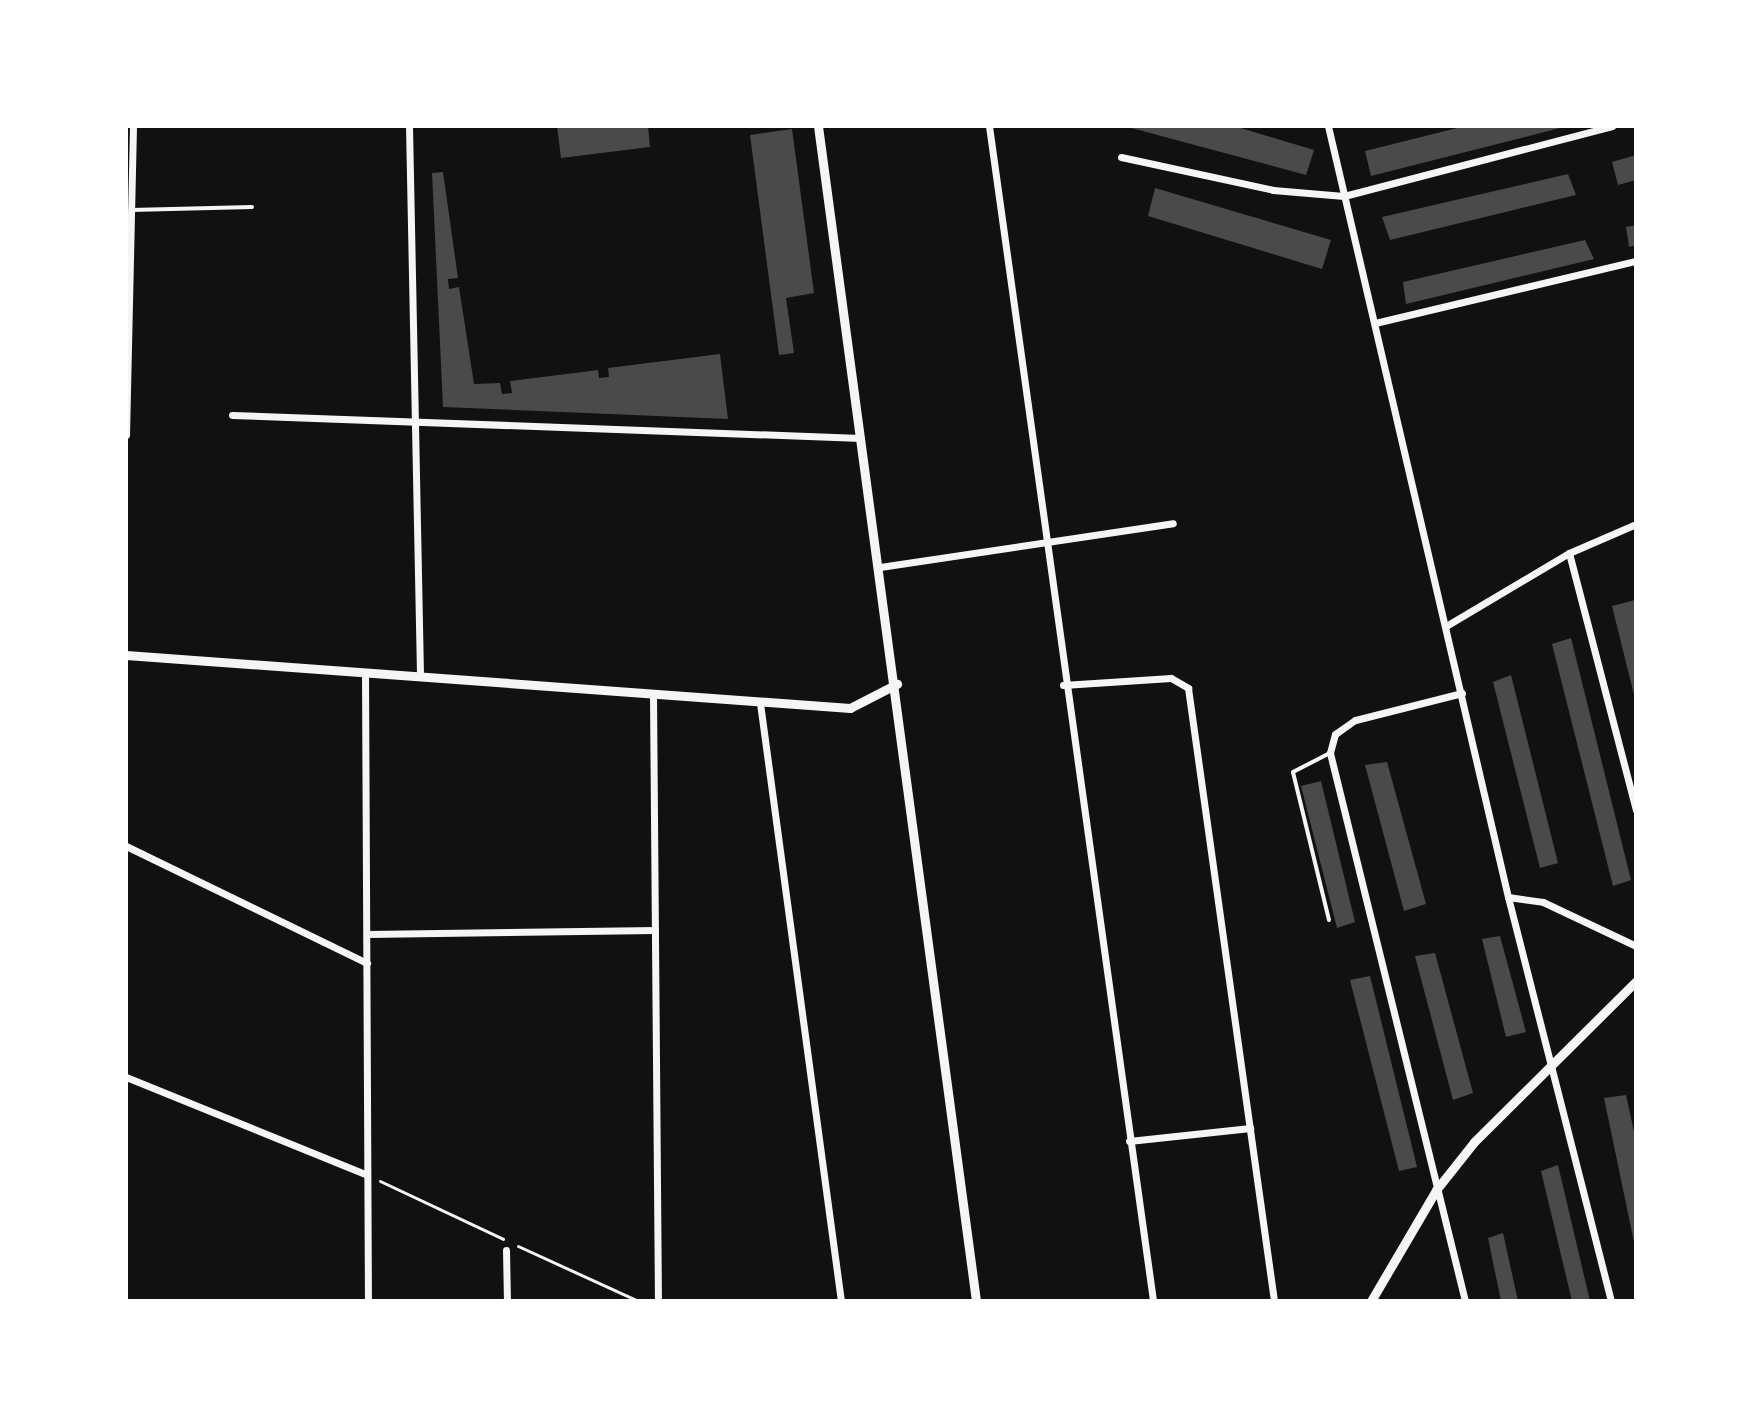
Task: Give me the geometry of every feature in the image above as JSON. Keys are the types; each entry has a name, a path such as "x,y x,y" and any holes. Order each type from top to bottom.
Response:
{"street":[{"path":"126,435 133,126"},
{"path":"409,126 420,676"},
{"path":"818,126 897,684 976,1301"},
{"path":"989,126 1063,685 1153,1301"},
{"path":"1328,126 1508,897 1554,1055 1611,1301"},
{"path":"1121,157 1273,190 1344,196 1612,126"},
{"path":"1375,323 1636,261"},
{"path":"232,415 861,438"},
{"path":"880,567 1173,523"},
{"path":"1446,626 1569,553 1636,524"},
{"path":"1569,553 1636,810"},
{"path":"126,655 850,708 897,684"},
{"path":"365,672 368,1301"},
{"path":"1063,685 1171,678 1188,688 1274,1301"},
{"path":"1462,693 1355,720 1335,734 1330,753 1465,1301"},
{"path":"653,695 658,1301"},
{"path":"760,703 841,1301"},
{"path":"126,846 367,963"},
{"path":"1508,897 1543,902 1636,946"},
{"path":"367,934 655,930"},
{"path":"1371,1301 1436,1190 1554,1055 1636,981"},
{"path":"126,1077 367,1175"},
{"path":"1129,1141 1250,1128"},
{"path":"506,1250 507,1301"}],"lane":[{"path":"131,210 252,207"},
{"path":"1329,920 1293,772 1330,753"}],"building":[{"path":"557,126 648,126 650,147 561,158"},
{"path":"1124,126 1234,126 1314,150 1306,175"},
{"path":"1465,126 1564,127 1371,176 1365,151"},
{"path":"792,129 814,293 786,298 794,353 779,355 750,135"},
{"path":"1636,155 1636,180 1618,185 1612,162"},
{"path":"443,172 458,278 448,279 449,289 459,287 474,384 500,383 502,394 512,393 510,381 598,370 599,378 609,377 608,368 720,354 728,419 443,407 432,173"},
{"path":"1568,174 1576,195 1390,240 1382,217"},
{"path":"1155,188 1331,240 1322,269 1148,216"},
{"path":"1636,225 1636,245 1629,247 1626,227"},
{"path":"1585,240 1594,259 1406,304 1403,282"},
{"path":"1635,600 1636,699 1612,606"},
{"path":"1571,638 1631,880 1613,886 1552,644"},
{"path":"1511,675 1558,863 1540,868 1493,682"},
{"path":"1387,762 1426,904 1404,911 1365,765"},
{"path":"1321,781 1355,922 1337,928 1301,786"},
{"path":"1500,936 1526,1032 1506,1037 1482,939"},
{"path":"1435,953 1473,1093 1453,1100 1415,956"},
{"path":"1370,976 1417,1167 1399,1171 1350,980"},
{"path":"1626,1095 1636,1141 1635,1247 1604,1098"},
{"path":"1558,1165 1590,1301 1572,1301 1541,1171"},
{"path":"1503,1233 1518,1301 1501,1301 1488,1238"}]}
